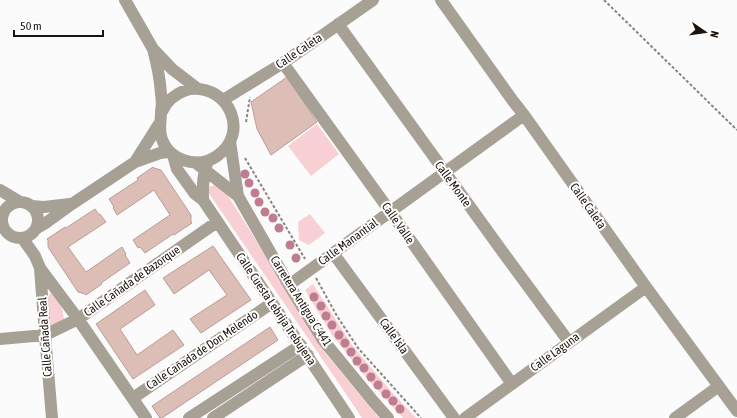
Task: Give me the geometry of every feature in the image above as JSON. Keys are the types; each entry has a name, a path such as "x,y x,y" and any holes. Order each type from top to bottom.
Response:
{"street":[{"path":"125,0 153,49 172,69 198,89"},
{"name":"Calle Caleta","path":"223,100 283,63 373,0"},
{"name":"Calle Caleta","path":"441,0 591,211 737,411"},
{"name":"Calle Monte","path":"338,24 569,342"},
{"path":"135,162 160,119 167,103 176,95 186,90 207,90 216,94 223,100 229,107 232,115 233,133 224,150 217,157 203,165 187,162 171,153 165,146 161,136 160,119 160,78 153,49"},
{"name":"Calle Valle","path":"283,63 512,384"},
{"name":"Calle Manantial","path":"289,285 524,115"},
{"name":"Carretera Antigua C-441","path":"230,141 238,196"},
{"path":"72,204 44,207 15,203 9,205 1,219 7,234 21,235 47,222 135,162 160,153 171,153"},
{"name":"Calle Cuesta Lebrija Trebujena","path":"171,153 177,169 195,194 203,200 349,418"},
{"path":"203,165 203,200"},
{"name":"Carretera Antigua C-441","path":"203,165 238,196 289,285 323,340 388,418"},
{"path":"0,190 26,204 35,210 38,215 38,222 21,235"},
{"name":"Calle Cañada de Bazorque","path":"45,335 78,318 218,222"},
{"path":"21,235 146,418"},
{"name":"Calle Isla","path":"333,253 454,418"},
{"name":"Calle Cañada Real","path":"38,262 52,418"},
{"name":"Calle Laguna","path":"465,418 646,287"},
{"name":"Calle Cañada de Don Melendo","path":"133,398 272,303"},
{"path":"0,339 45,335"},
{"path":"189,418 300,345"},
{"path":"213,418 308,355"},
{"path":"675,418 719,386"}],"path":[{"path":"604,0 737,130"}],"shaded area":[{"path":"317,124 339,154 311,176 288,146"},
{"path":"218,185 228,196 326,354 379,418 362,418 208,192 210,186"},
{"path":"310,214 325,233 309,245 299,240 298,222"},
{"path":"313,284 352,345 416,418 403,418 369,381 332,335 305,290"},
{"path":"50,293 60,298 64,319 56,326 48,324 46,302"}],"building":[{"path":"287,77 317,122 271,155 257,129 251,102"},
{"path":"153,167 161,170 191,215 192,223 145,253 140,247 138,248 133,240 170,215 154,190 117,215 109,199 138,180 137,178"},
{"path":"95,209 106,222 68,247 86,272 122,247 130,263 86,295 78,292 48,247 47,239"},
{"path":"213,246 251,300 201,333 190,319 227,295 209,270 174,294 163,278"},
{"path":"145,290 155,305 120,329 137,355 173,330 184,345 133,379 96,324"},
{"path":"270,327 278,340 160,418 152,406"}]}
